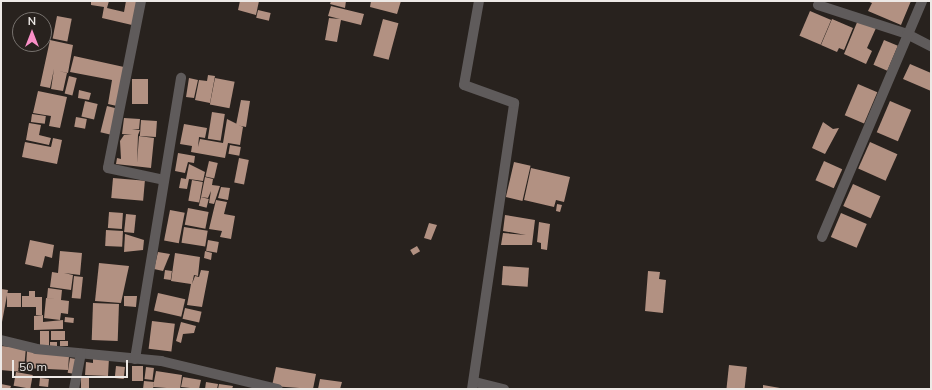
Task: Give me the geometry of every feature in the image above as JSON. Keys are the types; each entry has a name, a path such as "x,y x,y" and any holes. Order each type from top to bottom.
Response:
{"street":[{"path":"141,1 108,168 164,180"},
{"path":"479,1 464,85 514,103 474,385 504,389"},
{"path":"822,237 922,1"},
{"path":"818,5 907,34 931,46"},
{"path":"135,359 181,78"},
{"path":"1,340 36,349 162,362 278,389"},
{"path":"74,389 81,354"}],"building":[{"path":"91,1 109,1 107,8 124,12 126,1 137,1 132,25 102,18 104,7 91,5"},
{"path":"240,1 259,1 256,15 238,10"},
{"path":"331,1 346,1 345,8 330,4"},
{"path":"371,1 401,1 397,14 370,7"},
{"path":"867,1 911,1 901,25 868,11 872,3"},
{"path":"331,6 364,14 361,25 341,20 337,42 325,40 329,18 340,19 328,16"},
{"path":"258,10 271,13 269,21 256,18"},
{"path":"810,11 831,20 821,45 799,36"},
{"path":"57,16 72,19 67,41 53,39"},
{"path":"383,19 398,23 389,60 373,56"},
{"path":"832,19 853,28 844,50 839,48 837,52 821,45"},
{"path":"858,20 876,28 867,48 872,51 866,64 844,54"},
{"path":"52,40 73,45 68,73 59,71 67,73 63,91 51,89 54,69 50,88 40,86 47,52 52,52"},
{"path":"884,40 898,46 887,71 873,65"},
{"path":"74,56 124,67 117,106 108,104 112,80 70,72"},
{"path":"910,64 931,73 931,91 903,79"},
{"path":"208,75 215,76 210,103 195,100 199,80 207,81"},
{"path":"69,76 77,78 72,95 65,93"},
{"path":"189,78 198,80 194,98 186,97"},
{"path":"215,78 235,82 229,108 210,105"},
{"path":"132,79 148,79 148,104 132,104"},
{"path":"858,84 877,92 864,124 845,115"},
{"path":"79,90 91,93 89,100 78,98"},
{"path":"38,91 67,97 60,128 49,126 51,116 33,113"},
{"path":"241,100 250,101 246,127 236,125"},
{"path":"85,101 98,104 94,120 81,117"},
{"path":"890,101 911,110 898,141 877,132"},
{"path":"107,106 119,109 112,135 100,132"},
{"path":"212,112 225,114 221,141 208,139"},
{"path":"32,114 46,116 45,124 31,122"},
{"path":"76,117 87,119 85,129 74,127"},
{"path":"124,118 140,119 139,129 132,129 140,130 138,135 137,163 139,136 154,138 151,168 116,164 117,158 121,159 120,141 124,135 132,135 122,134"},
{"path":"227,119 243,127 240,145 228,143 225,158 191,152 192,146 180,144 184,124 207,128 205,138 199,137 198,147 200,139 223,143"},
{"path":"141,120 157,121 156,137 140,136"},
{"path":"823,122 833,129 839,128 825,154 812,148"},
{"path":"29,123 41,125 39,135 51,138 49,145 26,140"},
{"path":"53,138 62,140 57,164 22,157 25,142 51,147"},
{"path":"870,142 897,154 886,181 858,168"},
{"path":"230,145 241,147 239,156 228,154"},
{"path":"178,153 195,156 194,163 188,162 185,173 175,171"},
{"path":"239,158 249,160 244,184 234,183"},
{"path":"209,161 218,163 214,179 205,177"},
{"path":"824,161 842,169 834,188 815,180"},
{"path":"514,162 531,166 522,201 506,197"},
{"path":"189,164 205,172 203,181 189,179 187,189 179,188 181,178 186,179"},
{"path":"531,168 570,177 564,202 556,200 554,207 524,200"},
{"path":"205,177 213,179 212,185 220,186 214,204 209,203 211,191 208,198 201,197"},
{"path":"113,178 145,181 143,201 111,198"},
{"path":"192,180 203,182 199,203 188,201"},
{"path":"853,184 880,196 871,218 843,206"},
{"path":"221,187 230,188 228,200 218,198"},
{"path":"201,197 209,199 207,208 199,206"},
{"path":"216,200 227,202 224,214 235,216 231,239 220,237 222,231 209,229"},
{"path":"557,204 562,205 560,212 556,211"},
{"path":"188,208 209,212 205,229 185,225"},
{"path":"170,210 185,213 179,243 164,240"},
{"path":"109,212 123,213 122,229 108,228"},
{"path":"841,213 867,224 857,248 831,237"},
{"path":"126,214 136,215 134,233 124,232"},
{"path":"505,215 535,220 532,245 501,245 503,233 526,235 503,231"},
{"path":"539,222 550,224 547,250 541,249 541,243 537,242"},
{"path":"429,223 437,225 431,240 424,238"},
{"path":"184,227 208,231 205,247 181,243"},
{"path":"106,230 123,231 122,247 105,246"},
{"path":"125,234 144,240 143,250 124,252"},
{"path":"30,240 54,245 52,258 45,256 42,268 25,264"},
{"path":"208,240 219,242 217,253 206,251"},
{"path":"417,246 420,251 413,255 410,250"},
{"path":"60,251 82,253 80,275 64,273 73,275 71,290 50,287 52,272 58,273"},
{"path":"205,251 212,253 211,260 204,258"},
{"path":"158,252 170,254 163,271 154,269"},
{"path":"175,253 200,257 198,276 194,275 192,284 195,276 199,277 201,270 209,271 202,307 187,305 191,284 171,281"},
{"path":"99,263 129,266 121,303 95,301"},
{"path":"503,266 529,268 528,287 502,285"},
{"path":"165,270 172,271 171,280 164,279"},
{"path":"648,271 660,272 659,279 666,280 663,313 645,311"},
{"path":"74,276 83,277 81,299 72,298"},
{"path":"48,288 62,290 61,300 69,301 68,314 61,313 60,320 44,318 46,298 58,299 47,298"},
{"path":"1,289 8,290 2,322 1,322"},
{"path":"29,291 35,291 35,297 42,297 42,315 36,315 36,307 22,307 22,296 29,296"},
{"path":"7,293 21,293 21,307 7,307"},
{"path":"158,293 185,299 181,317 154,311"},
{"path":"124,296 137,296 136,307 124,306"},
{"path":"93,303 119,304 118,341 92,340"},
{"path":"185,308 202,312 199,323 183,319"},
{"path":"43,315 43,322 63,320 63,329 34,330 34,316"},
{"path":"65,317 74,318 73,323 64,322"},
{"path":"152,321 175,324 171,352 149,349"},
{"path":"181,322 196,326 194,333 183,334 181,343 176,341"},
{"path":"40,331 49,331 49,346 40,346"},
{"path":"51,331 65,331 65,340 51,340"},
{"path":"60,341 68,341 68,346 60,346"},
{"path":"50,342 57,342 57,347 50,347"},
{"path":"1,346 26,348 24,372 1,370"},
{"path":"27,351 69,356 68,370 26,368"},
{"path":"93,357 109,358 108,376 85,375 86,362 93,363"},
{"path":"70,358 76,359 74,374 68,373"},
{"path":"729,365 747,367 745,389 726,389"},
{"path":"116,366 125,367 124,379 115,378"},
{"path":"132,366 143,366 143,381 132,381"},
{"path":"146,367 154,368 152,380 145,379"},
{"path":"276,367 316,374 313,389 272,386"},
{"path":"156,371 182,375 180,389 153,387"},
{"path":"16,372 33,375 30,389 14,386"},
{"path":"183,377 201,380 199,389 181,387"},
{"path":"40,378 49,379 48,387 39,386"},
{"path":"81,378 89,378 89,389 81,389"},
{"path":"320,379 342,382 340,389 318,389"},
{"path":"144,381 154,382 153,389 143,389"},
{"path":"206,382 218,384 217,389 205,389"},
{"path":"1,384 11,386 10,389 1,389"},
{"path":"219,384 233,386 232,389 218,389"},
{"path":"763,385 780,388 780,389 763,389"}]}
